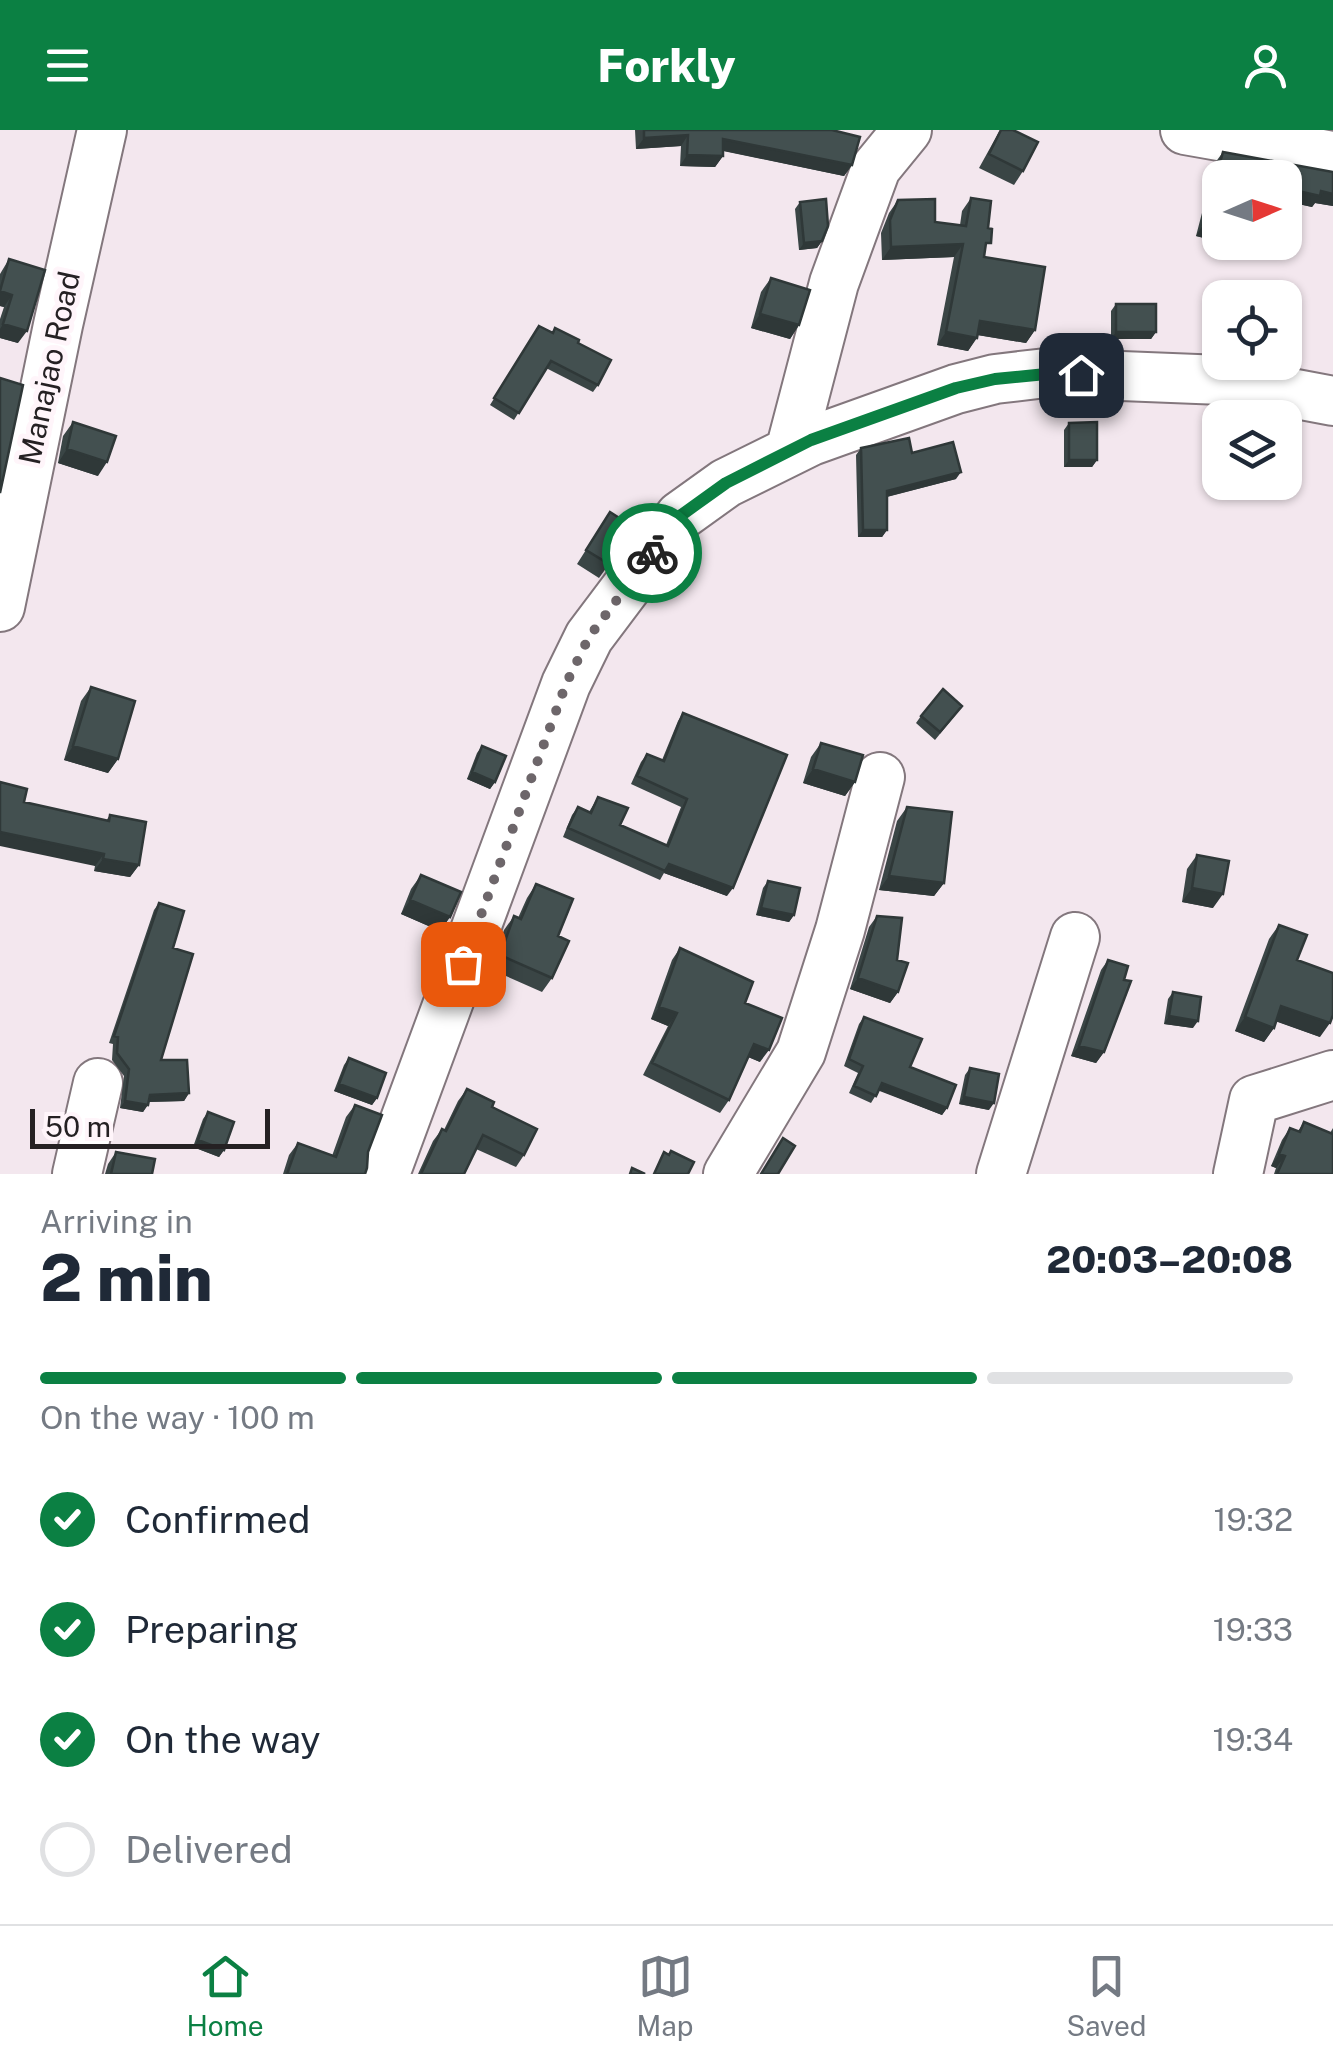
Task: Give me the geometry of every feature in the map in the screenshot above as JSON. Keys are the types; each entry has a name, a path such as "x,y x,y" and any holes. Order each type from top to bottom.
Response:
{"street":[{"name":"Manajao Road","path":"0,607 102,130"},
{"path":"790,451 834,283 876,168 907,130"},
{"path":"1185,130 1333,156"},
{"path":"385,1174 566,684 589,637 680,516 726,483 790,451 956,388 995,379 1046,374 1222,380 1319,388"},
{"path":"728,1174 801,1052 840,930 880,777"},
{"path":"1000,1174 1075,937"},
{"path":"1238,1174 1254,1100 1333,1075"},
{"path":"77,1174 98,1082"}],"building":[{"path":"644,130 832,130 860,137 852,165 723,139 723,156 687,155 688,135 644,138"},
{"path":"1001,130 1013,130 1038,142 1023,171 989,154"},
{"path":"1223,152 1267,160 1221,160"},
{"path":"1302,166 1333,172 1333,194 1321,191 1320,196 1302,192"},
{"path":"971,198 991,201 991,243 986,243 984,257 1045,267 1035,330 980,321 977,338 946,332 963,244 891,247 890,220 898,200 935,199 935,222 966,226"},
{"path":"826,199 828,226 822,241 804,243 800,202"},
{"path":"9,259 45,270 27,331 3,324 12,295 0,291"},
{"path":"771,278 810,290 799,325 760,314"},
{"path":"1116,304 1156,304 1156,332 1116,332"},
{"path":"539,326 553,333 555,328 611,360 598,385 551,361 519,413 494,398"},
{"path":"0,378 23,385 0,493"},
{"path":"73,422 116,436 107,462 67,449"},
{"path":"1097,422 1097,460 1069,460 1069,423"},
{"path":"909,438 912,453 953,442 961,472 887,491 887,530 863,530 861,448"},
{"path":"610,512 635,528 609,564 586,550"},
{"path":"91,687 135,701 118,759 73,746"},
{"path":"943,689 962,706 940,732 921,716"},
{"path":"683,713 787,755 733,888 669,864 665,871 568,828 578,807 591,813 598,797 628,808 620,825 668,846 687,799 637,776 647,754 664,761"},
{"path":"821,743 863,755 855,782 813,769"},
{"path":"482,746 506,756 495,782 472,772"},
{"path":"0,782 27,789 24,802 109,821 110,815 146,822 139,865 0,832"},
{"path":"907,807 952,812 944,883 889,876"},
{"path":"1197,855 1229,861 1223,894 1192,888"},
{"path":"421,875 461,892 450,917 410,900"},
{"path":"768,881 800,888 794,915 761,908"},
{"path":"536,884 573,899 558,936 569,941 552,978 500,955 514,916 521,919"},
{"path":"159,903 184,911 173,948 193,954 161,1060 187,1060 189,1093 150,1095 148,1105 125,1101 129,1069 117,1053 118,1037 114,1036"},
{"path":"877,916 902,918 897,960 908,963 898,992 858,978"},
{"path":"1279,925 1307,935 1297,960 1333,973 1330,1023 1281,1006 1274,1028 1245,1017"},
{"path":"680,948 753,982 745,1003 782,1018 769,1050 754,1044 729,1100 652,1063 677,1013 659,1007"},
{"path":"1108,960 1128,966 1124,980 1131,981 1104,1052 1079,1046"},
{"path":"1173,992 1201,997 1198,1021 1169,1016"},
{"path":"864,1017 922,1039 910,1067 956,1085 947,1108 882,1083 876,1096 854,1086 863,1066 849,1059"},
{"path":"349,1058 386,1073 377,1098 339,1084"},
{"path":"970,1068 999,1074 994,1103 964,1097"},
{"path":"467,1089 494,1102 492,1107 537,1129 524,1155 483,1135 464,1174 421,1174 442,1129 446,1131"},
{"path":"355,1105 382,1115 368,1152 365,1174 287,1174 298,1143 336,1157"},
{"path":"208,1112 234,1122 224,1150 198,1140"},
{"path":"1304,1122 1333,1134 1333,1174 1277,1174 1285,1156 1279,1154 1290,1128 1300,1132"},
{"path":"783,1138 795,1146 778,1174 761,1174"},
{"path":"671,1151 694,1162 688,1174 654,1174 664,1152 669,1155"},
{"path":"116,1152 155,1159 152,1174 111,1174"}],"way so far":[{"path":"463,964 566,684 589,637 652,553"}],"route":[{"path":"652,553 680,516 726,483 811,440 956,388 995,379 1081,375"}]}
